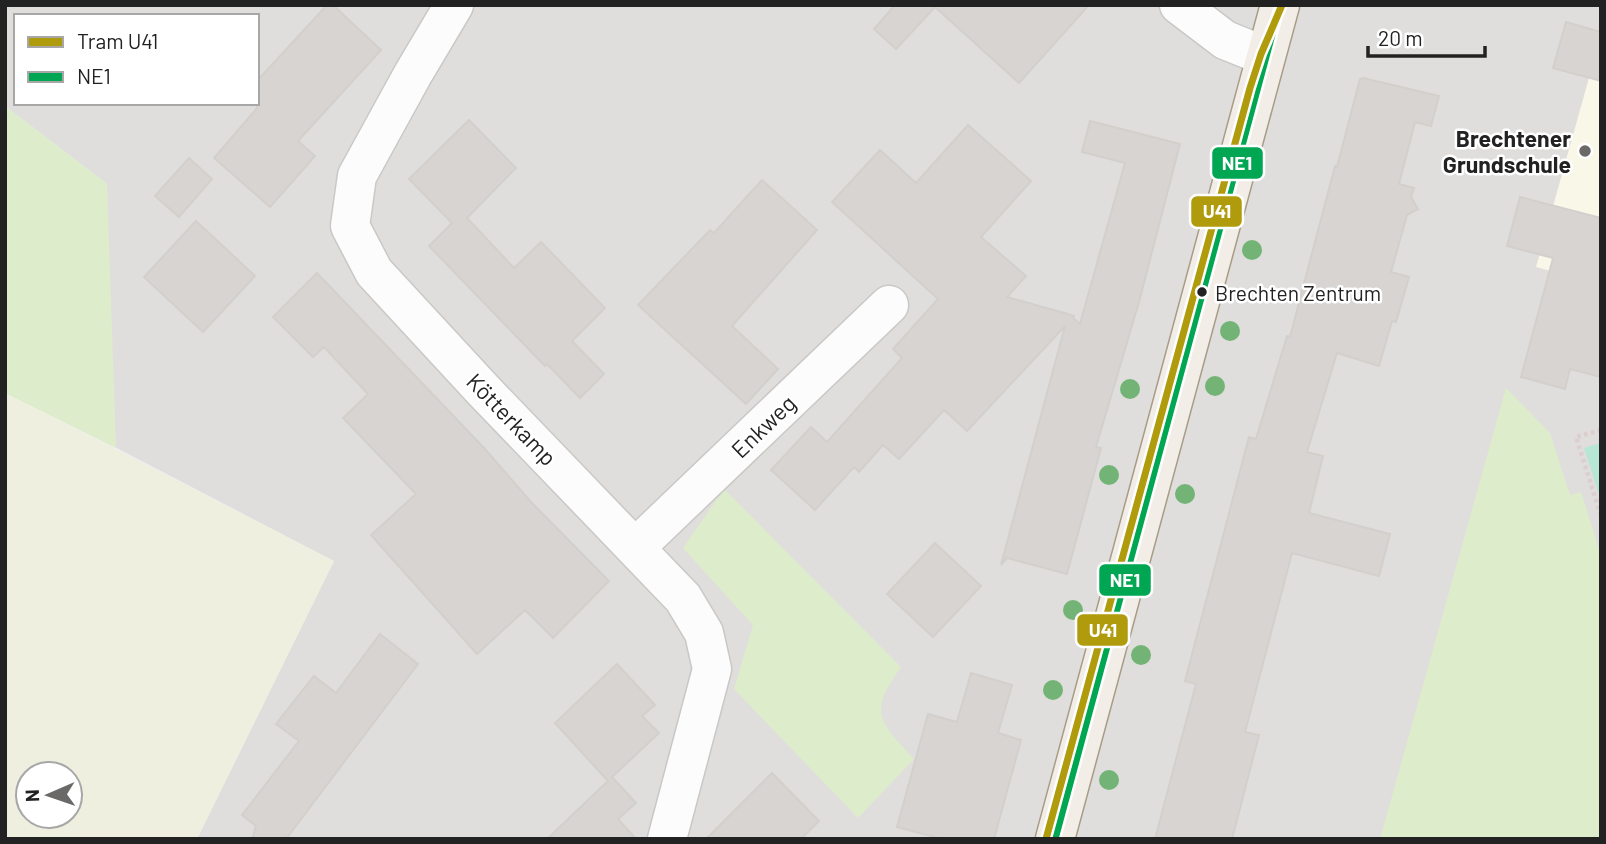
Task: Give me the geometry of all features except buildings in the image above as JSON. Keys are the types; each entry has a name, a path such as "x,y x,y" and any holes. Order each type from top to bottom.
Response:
{"main road":[{"path":"1055,839 1280,5"}],"street":[{"name":"Kötterkamp","path":"454,5 357,176 350,226 374,272 683,598 704,633 712,669 667,839"},
{"path":"1182,6 1225,40 1265,56"},
{"name":"Enkweg","path":"636,547 889,305"}],"path":[{"path":"1601,430 1576,438 1601,516"}],"shaded area":[{"path":"5,5 1601,5 1601,839 197,839 334,561 109,444 107,184 5,106"},
{"name":"Brechtener Grundschule","path":"1601,35 1601,285 1536,267"}],"green space":[{"path":"5,106 107,184 116,448 5,393"},
{"path":"1506,388 1550,433 1570,495 1581,492 1601,556 1601,839 1380,839"},
{"path":"5,393 334,561 197,839 5,839"},
{"path":"1601,443 1601,501 1584,448"},
{"path":"724,489 901,667 884,695 882,716 892,735 914,759 858,818 734,689 753,625 683,548"}],"tram line":[{"name":"U41","path":"1046,839 1250,88 1282,5"}],"transit line":[{"name":"NE1","path":"1055,839 1280,5"}],"place":[{"name":"Brechtener Grundschule","path":"1585,151"},
{"name":"Brechten Zentrum","path":"1202,292"}]}
